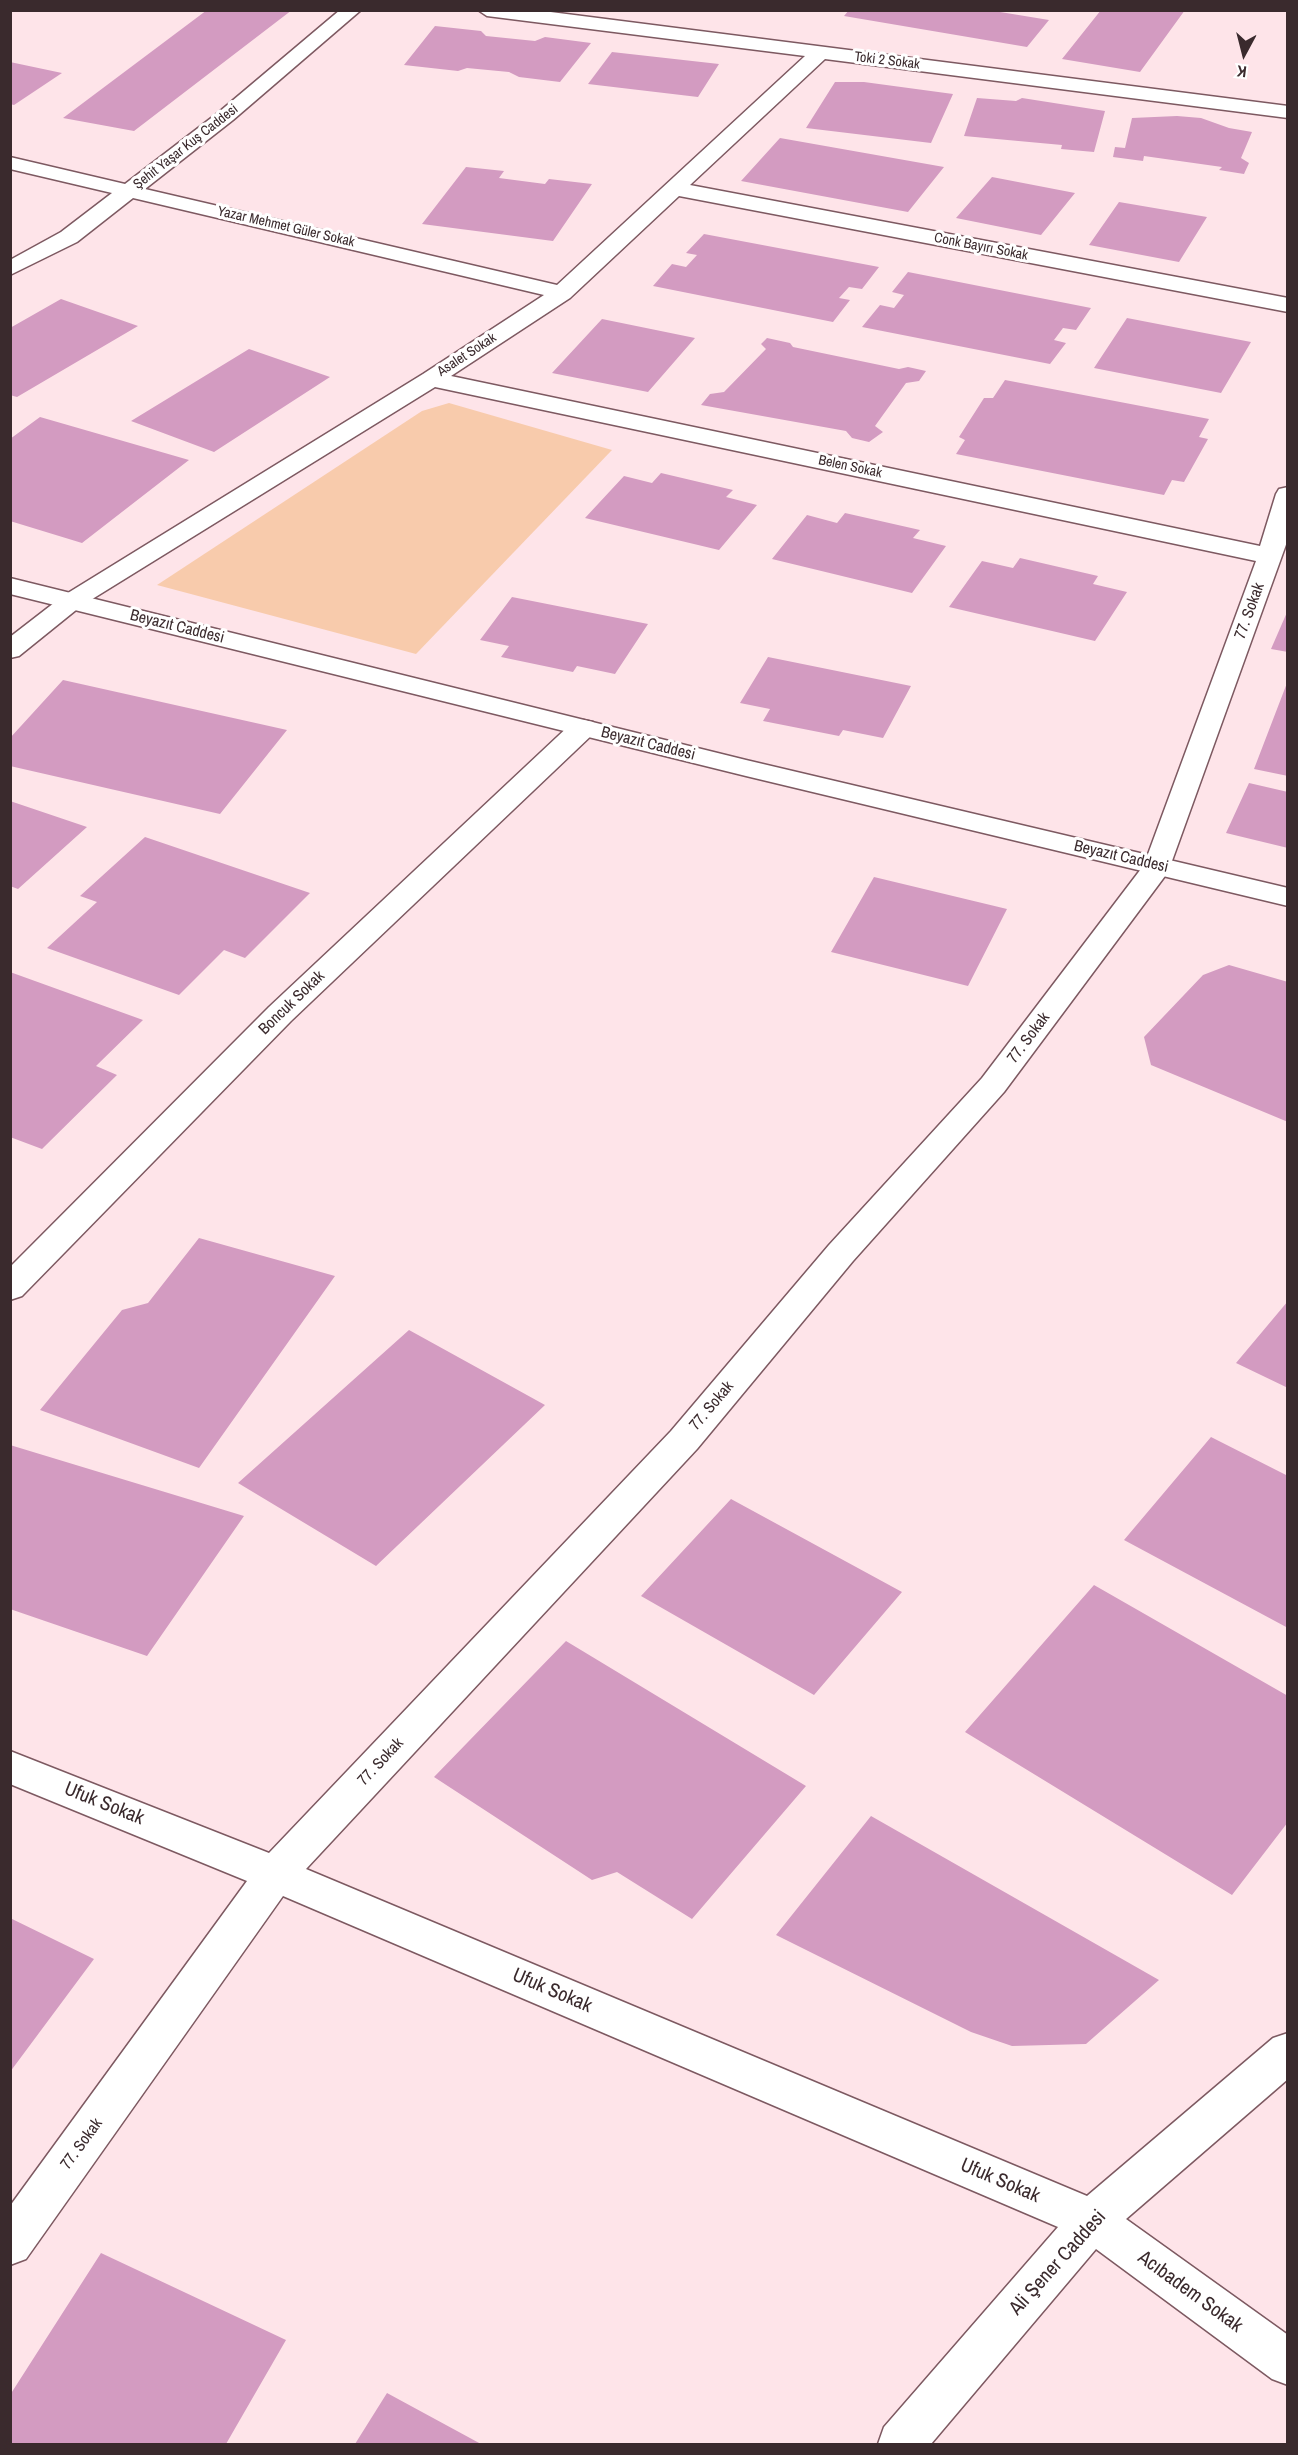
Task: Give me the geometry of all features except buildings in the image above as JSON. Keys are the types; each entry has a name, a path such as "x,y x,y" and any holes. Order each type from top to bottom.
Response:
{"street":[{"name":"Şehit Yaşar Kuş Caddesi","path":"10,269 69,237 226,116 352,10"},
{"name":"Toki 2 Sokak","path":"487,10 1287,112"},
{"name":"Asalet Sokak","path":"10,650 72,602 430,379 562,293 820,53"},
{"name":"Yazar Mehmet Güler Sokak","path":"10,163 562,293"},
{"name":"Conk Bayırı Sokak","path":"675,189 1287,305"},
{"name":"Belen Sokak","path":"430,379 1270,556"},
{"name":"77. Sokak","path":"10,2244 275,1874 684,1440 841,1253 993,1085 1158,866 1270,556 1287,494"},
{"name":"Beyazıt Caddesi","path":"10,586 583,728 1287,897"},
{"name":"Boncuk Sokak","path":"10,1288 280,1014 583,728"},
{"name":"Ufuk Sokak","path":"10,1767 275,1874 1092,2220"},
{"name":"Ali Şener Caddesi","path":"901,2445 1092,2220 1287,2052"},
{"name":"Acıbadem Sokak","path":"1092,2220 1287,2363"}],"shaded area":[{"path":"449,403 612,450 416,654 157,585 422,411"}]}
